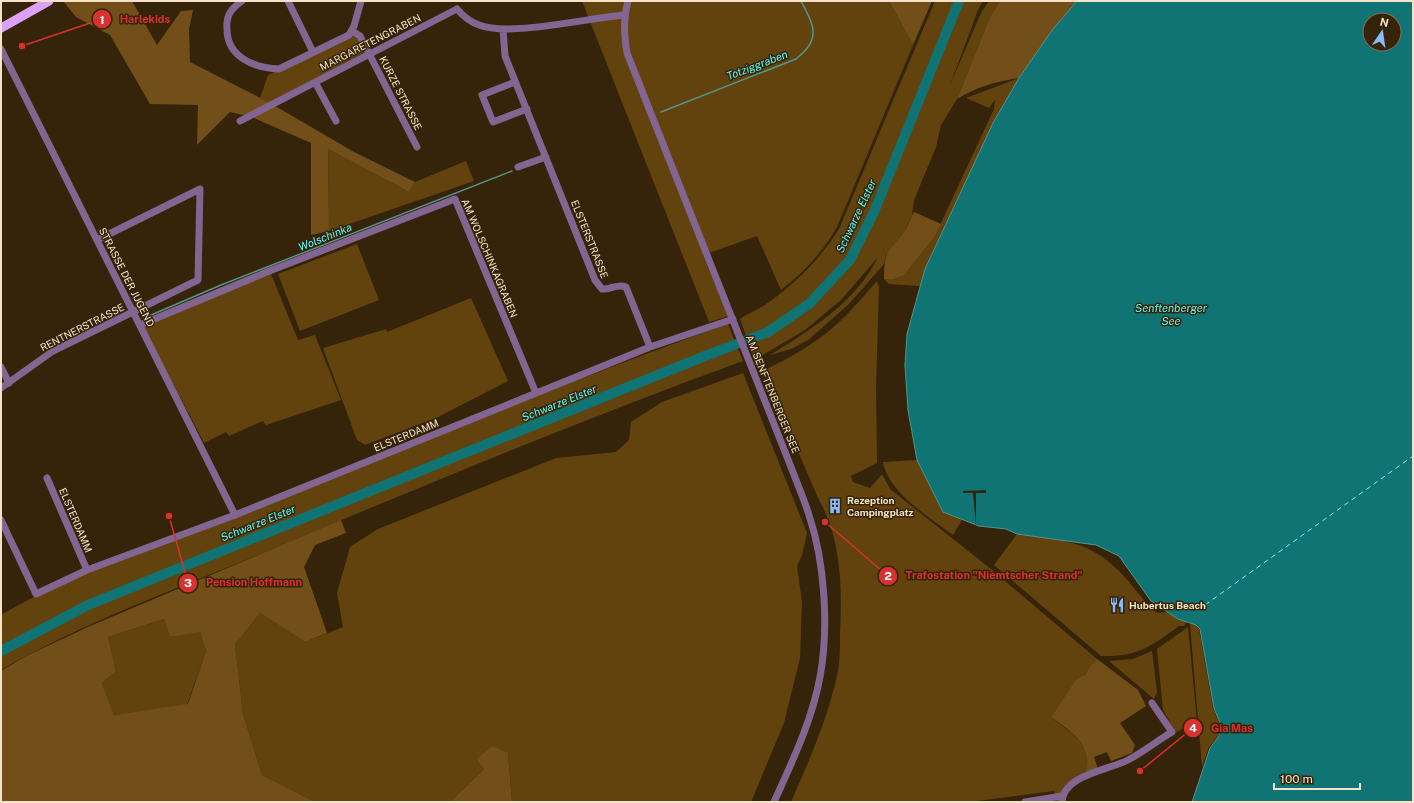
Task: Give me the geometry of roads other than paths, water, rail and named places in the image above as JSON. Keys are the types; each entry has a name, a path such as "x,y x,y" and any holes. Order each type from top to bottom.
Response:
{"main road":[{"path":"1,28 49,1"}],"street":[{"path":"242,1 231,8 226,24 227,38 233,52 256,65 279,69 341,39 352,31 358,16 361,1"},
{"path":"288,1 313,52"},
{"path":"458,1 457,9 467,19 479,26 503,29 624,15"},
{"name":"AM SENFTENBERGER SEE","path":"628,1 624,15 624,36 627,53 810,516 818,552 823,582 824,637 820,677 805,731 774,802"},
{"name":"MARGARETENGRABEN","path":"240,121 457,9"},
{"name":"ELSTERSTRASSE","path":"503,29 505,56 595,280 602,288 606,289 618,285 626,287 650,347"},
{"name":"KURZE STRASSE","path":"352,31 360,36 417,148"},
{"name":"STRASSE DER JUGEND","path":"1,49 235,515"},
{"name":"MARGARETENGRABEN","path":"315,82 336,121"},
{"path":"516,82 482,95 493,122 526,109"},
{"path":"518,167 546,157"},
{"path":"97,240 200,189 198,280 133,312"},
{"name":"AM WOLSCHINKAGRABEN","path":"140,325 272,270 455,198 536,393"},
{"name":"RENTNERSTRASSE","path":"1,388 53,351 133,312"},
{"name":"ELSTERDAMM","path":"1,520 36,594 87,570 235,515 650,347 733,319"},
{"path":"1,366 9,383"},
{"name":"ELSTERDAMM","path":"47,478 87,570"},
{"path":"1025,802 1062,799 1074,783 1086,775 1128,760 1172,732 1152,703"}],"water":[{"name":"Senftenberger See","path":"1077,1 1413,1 1413,802 1192,802 1210,748 1219,736 1220,723 1214,708 1200,629 1196,625 1178,619 1151,601 1119,556 1096,545 1017,534 1006,529 979,526 943,512 917,460 908,410 905,365 907,334 925,269 993,123 1019,78 1053,29"}],"waterway":[{"name":"Totziggraben","path":"661,112 796,59 810,45 813,32 812,25 801,1"},
{"name":"Schwarze Elster","path":"1,651 88,605 768,332 809,304 850,260 874,212 959,1"},
{"name":"Wolschinka","path":"144,318 221,285 512,171"}],"place":[{"name":"Harlekids","path":"22,46"},
{"name":"Rezeption Campingplatz","path":"835,506"},
{"name":"Pension Hoffmann","path":"169,516"},
{"name":"Trafostation \"Niemtscher Strand\"","path":"825,522"},
{"name":"Hubertus Beach","path":"1117,605"},
{"name":"Gia Mas","path":"1140,771"}]}
